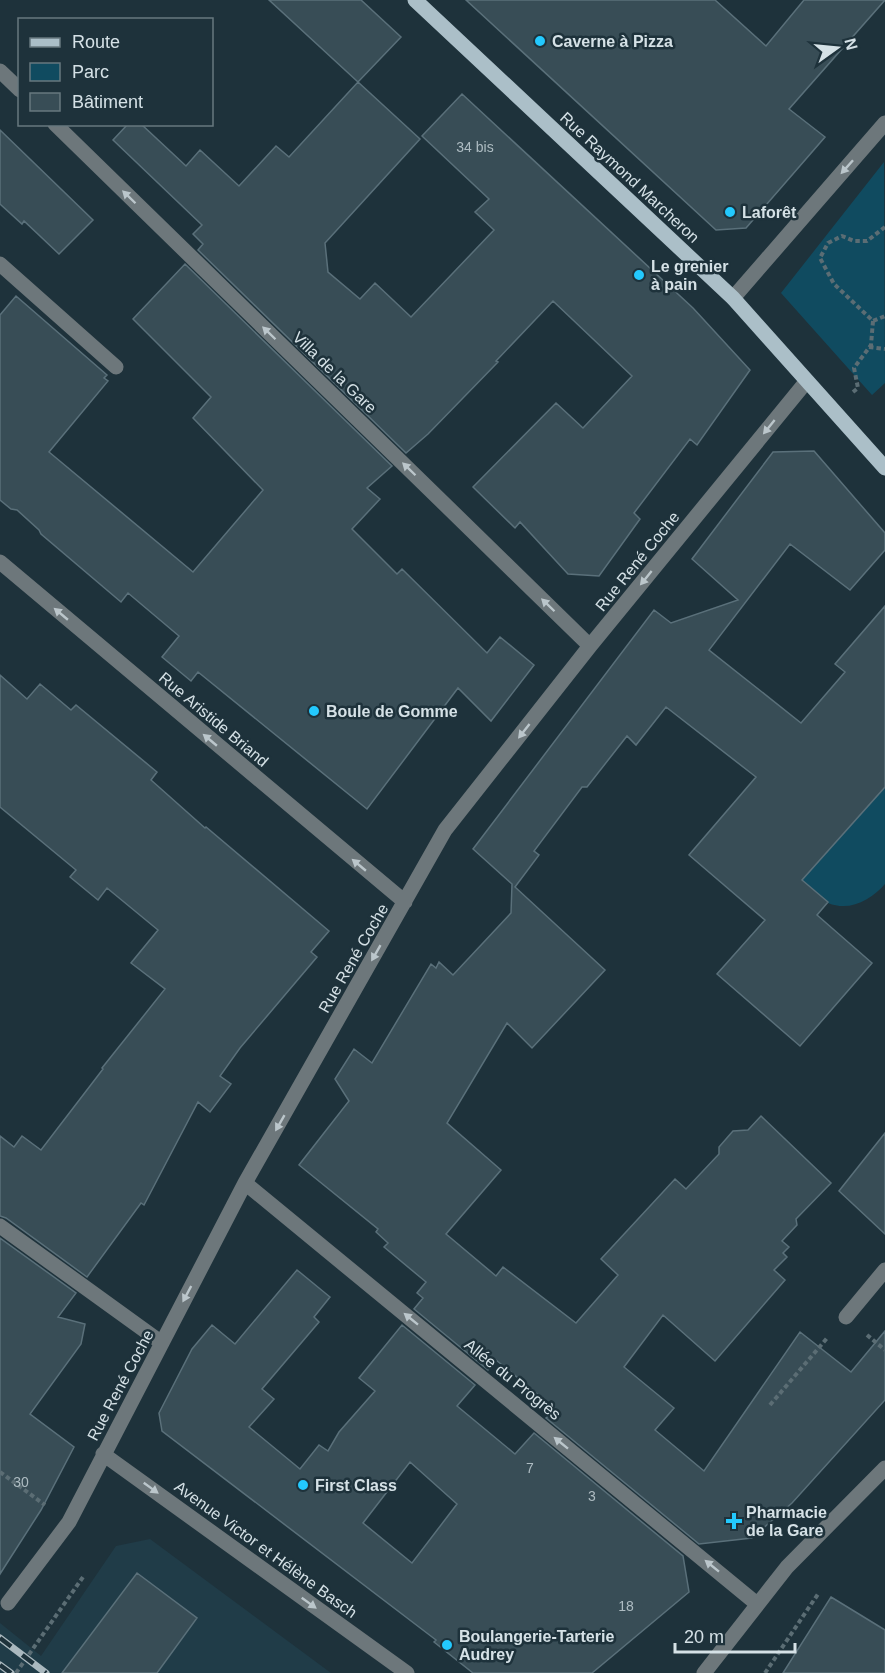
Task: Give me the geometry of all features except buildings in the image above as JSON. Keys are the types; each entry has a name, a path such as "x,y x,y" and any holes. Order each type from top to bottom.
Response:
{"main road":[{"name":"Rue Raymond Marcheron","path":"415,0 733,298 885,468"}],"street":[{"path":"0,71 18,88"},
{"path":"733,298 885,123"},
{"name":"Villa de la Gare","path":"57,126 590,646"},
{"path":"0,264 116,367"},
{"name":"Rue René Coche","path":"8,1603 69,1522 245,1183 446,830 590,646 806,382"},
{"name":"Rue Aristide Briand","path":"0,562 405,902"},
{"name":"Allée du Progrès","path":"245,1183 757,1604"},
{"path":"0,1226 162,1343"},
{"path":"846,1317 885,1270"},
{"name":"Avenue Victor et Hélène Basch","path":"104,1454 407,1673"},
{"path":"704,1673 787,1567 885,1468"}],"path":[{"path":"873,321 834,284 820,258 828,243 842,236 854,241 867,241 885,227"},
{"path":"873,321 885,316"},
{"path":"832,411 858,388 854,368 869,347 873,321"},
{"path":"869,347 885,349"},
{"path":"770,1405 846,1317"},
{"path":"0,1472 69,1522"},
{"path":"16,1673 83,1578"},
{"path":"765,1673 818,1594"}],"shaded area":[{"path":"150,1539 331,1673 0,1673 0,1623 41,1656 116,1546"}],"green space":[{"path":"884,162 885,383 872,395 781,293"},
{"path":"885,787 885,884 860,903 844,906 828,903 802,880"}],"railway":[{"path":"0,1638 46,1673"},
{"path":"0,1665 11,1673"}],"place":[{"name":"Caverne à Pizza","path":"540,41"},
{"name":"Laforêt","path":"730,212"},
{"name":"Le grenier à pain","path":"639,275"},
{"name":"Boule de Gomme","path":"314,711"},
{"name":"First Class","path":"303,1485"},
{"name":"Pharmacie de la Gare","path":"734,1521"},
{"name":"Boulangerie-Tarterie Audrey","path":"447,1645"}]}
